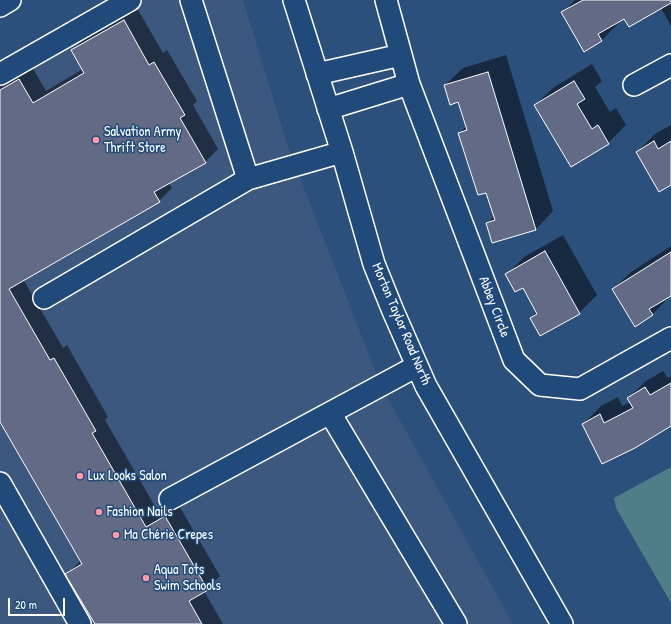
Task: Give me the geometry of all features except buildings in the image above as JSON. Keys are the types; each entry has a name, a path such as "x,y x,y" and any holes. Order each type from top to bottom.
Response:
{"street":[{"path":"0,6 10,0"},
{"path":"0,74 130,0"},
{"path":"191,0 248,179"},
{"name":"Morton Taylor Road North","path":"294,0 342,152 374,264 392,312 426,386 562,624"},
{"name":"Abbey Circle","path":"386,0 409,84 514,360 540,385 580,389 671,338"},
{"path":"318,74 401,55"},
{"path":"634,85 671,65"},
{"path":"328,109 409,84"},
{"path":"44,298 248,179 342,152"},
{"path":"170,499 417,366"},
{"path":"330,413 456,624"},
{"path":"0,483 80,624"}],"shaded area":[{"path":"108,0 243,0 288,147 381,386 513,624 0,624 0,60"}],"green space":[{"path":"671,467 671,603 616,508 614,498"}],"place":[{"name":"Salvation Army Thrift Store","path":"96,140"},
{"name":"Lux Looks Salon","path":"80,476"},
{"name":"Fashion Nails","path":"99,512"},
{"name":"Ma Chérie Crepes","path":"116,535"},
{"name":"Aqua Tots Swim Schools","path":"146,578"}]}
